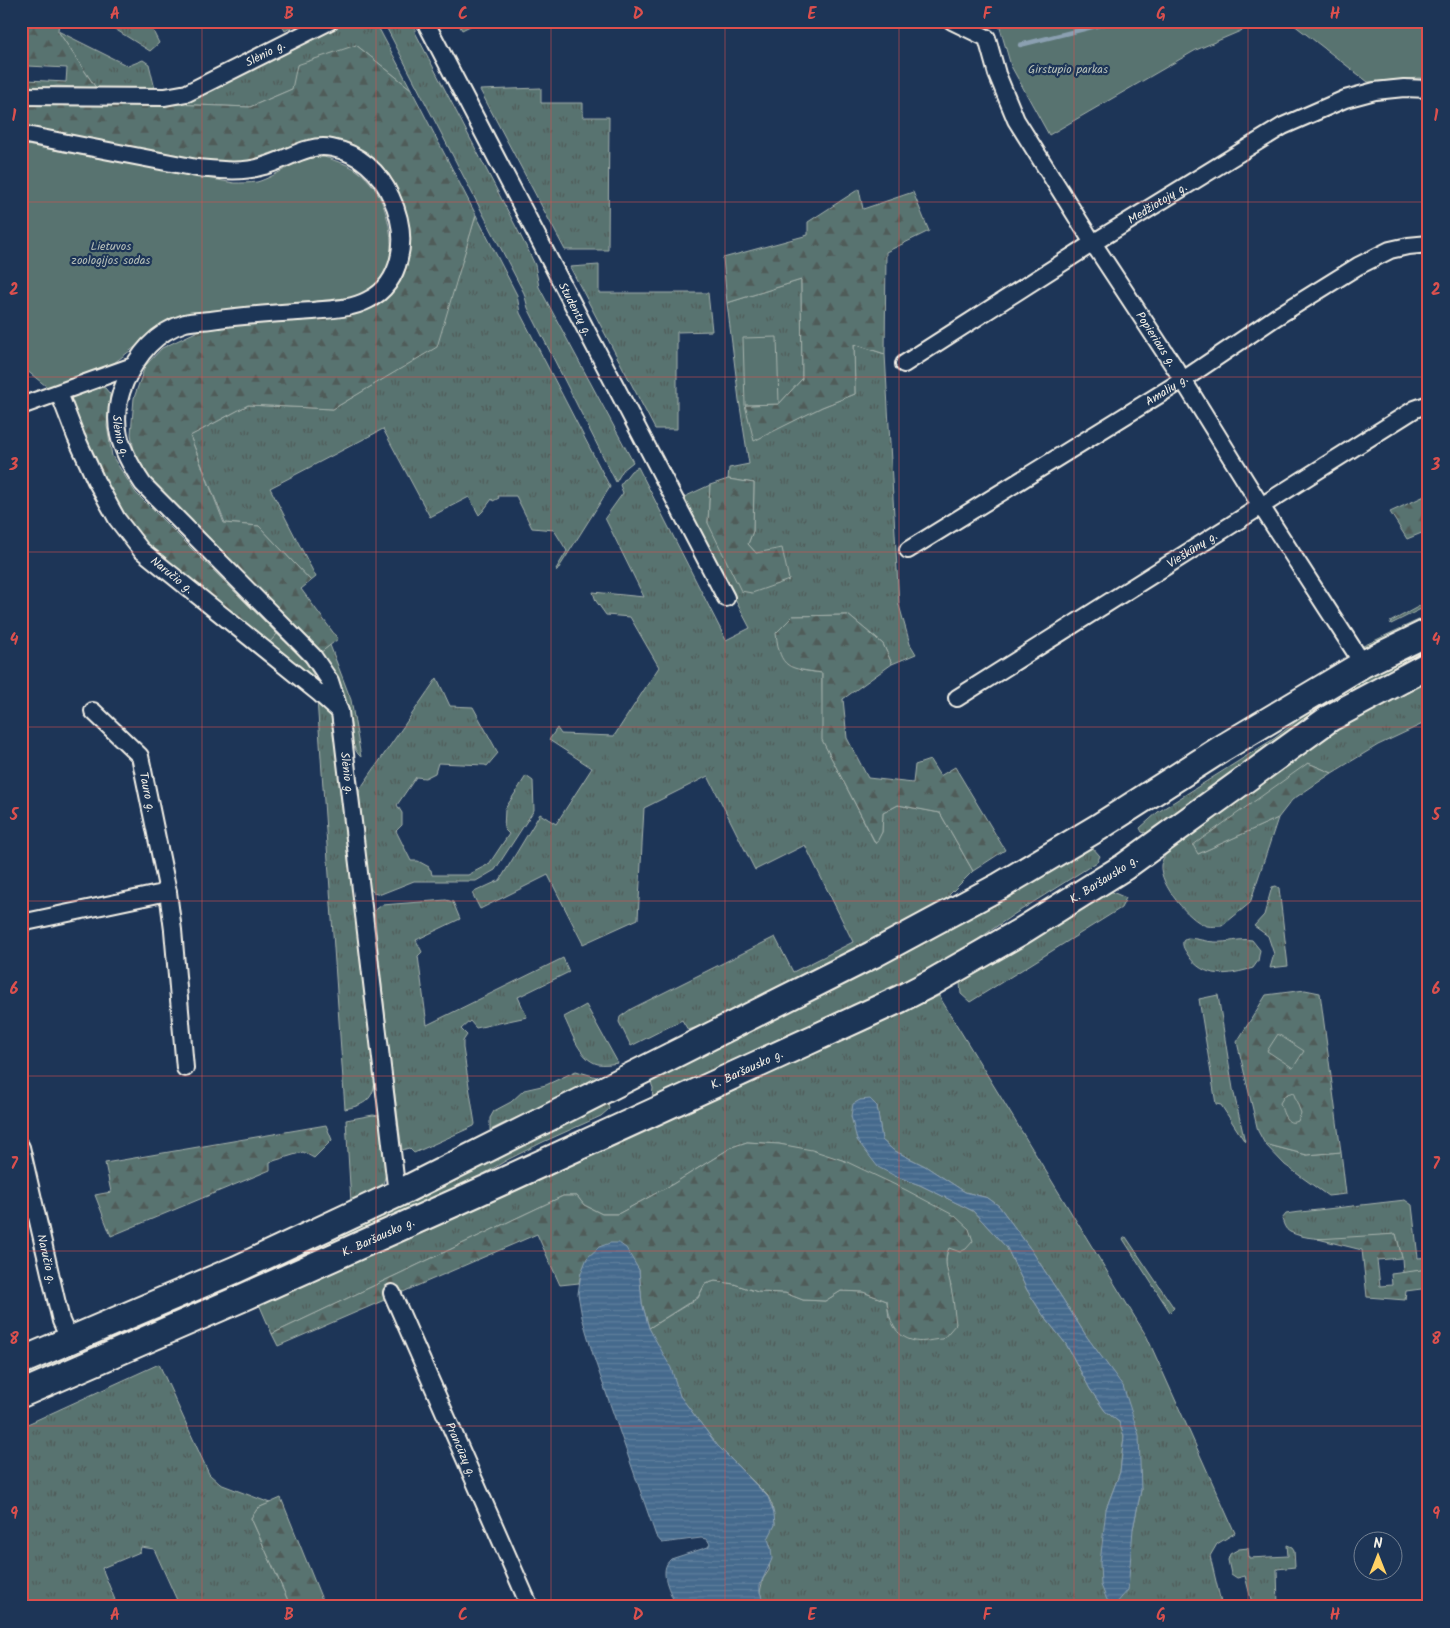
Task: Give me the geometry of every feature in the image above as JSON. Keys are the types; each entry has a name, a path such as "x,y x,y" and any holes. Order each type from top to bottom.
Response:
{"main road":[{"path":"21,1361 236,1269 397,1194 872,955 1000,886 1100,827 1221,749 1363,664 1429,632"},
{"name":"K. Baršausko g.","path":"21,1394 446,1207 891,1003 936,980 1020,932 1124,867 1330,718 1429,665"},
{"path":"633,1076 650,1112"}],"street":[{"name":"Slėnio g.","path":"21,96 164,97 187,92 330,21"},
{"name":"Studentų g.","path":"425,21 726,598"},
{"name":"Popieriaus g.","path":"952,21 987,38 997,74 1016,120 1093,244 1183,380 1261,506 1363,664"},
{"name":"Medžiotojų g.","path":"904,364 1283,126 1345,99 1375,91 1404,88 1429,89"},
{"name":"Slėnio g.","path":"21,134 196,168 223,171 252,169 265,166 303,150 329,148 346,151 364,161 381,179 392,197 400,226 401,248 396,272 382,290 370,299 357,305 338,309 186,323 168,331 146,346 133,366 118,401 116,421 120,442 143,484 313,656 330,681 340,712 397,1194"},
{"name":"Amalių g.","path":"908,550 1183,380 1276,317 1358,266 1390,250 1429,244"},
{"path":"21,406 133,366"},
{"name":"Naručio g.","path":"59,393 96,481 116,519 141,550 340,712"},
{"name":"Vieškūnų g.","path":"957,698 1415,409 1429,404"},
{"name":"Tauro g.","path":"93,711 140,756 168,892 185,1068"},
{"path":"21,922 168,892"},
{"name":"Naručio g.","path":"21,1147 61,1321 70,1341"},
{"name":"Prancūzų g.","path":"392,1293 530,1607"}],"green space":[{"path":"21,21 59,21 58,31 96,88 57,86 21,91","holes":["28,66 67,68 66,82 27,80"]},
{"path":"102,21 148,21 159,43 150,51"},
{"path":"280,21 302,21 285,31"},
{"path":"346,21 375,21 411,89 356,45 292,89 250,107 168,104 188,101"},
{"path":"383,21 415,21 415,32 529,252 535,265 539,287 633,462 623,470 616,482 528,308 524,293"},
{"path":"457,21 480,21 462,30"},
{"name":"Girstupio parkas","path":"998,21 1264,21 1196,50 1049,135 1011,66"},
{"path":"1289,21 1429,21 1429,79 1368,82"},
{"path":"58,31 128,66 143,60 149,64 155,89 96,88"},
{"path":"356,45 411,89 476,215 437,347 333,409 248,405 190,436 224,523 259,526 311,581 301,589 338,639 320,653 171,507 143,472 135,456 131,434 134,398 145,366 162,348 198,331 248,323 344,317 378,306 400,282 408,244 407,219 395,186 370,155 350,143 329,139 312,139 251,160 229,163 206,161 21,125 21,104 168,104 250,107 292,89 297,65"},
{"path":"541,88 541,103 583,103 583,117 609,117 608,250 565,250 480,90"},
{"name":"Lietuvos zoologijos sodas","path":"21,144 234,183 257,182 297,163 313,158 323,157 330,159 348,165 358,171 374,187 380,197 390,232 391,249 388,266 376,283 367,291 355,297 185,315 163,326 102,372 51,390 21,366"},
{"path":"859,189 863,209 913,192 929,231 886,252 885,354 854,344 855,394 822,407 754,441 745,405 779,404 802,379 801,280 727,303 723,258 808,235 808,222"},
{"path":"476,215 517,295 520,313 610,487 557,571 556,569 567,551 554,530 532,528 516,496 498,496 499,498 493,501 492,499 479,515 469,497 430,517 383,429 270,488 316,577 311,581 259,526 225,523 190,436 248,405 333,409 436,347"},
{"path":"599,265 599,293 708,293 712,331 677,332 677,429 655,429 570,267"},
{"path":"801,280 802,379 779,404 754,440 822,407 855,394 854,344 885,354 899,605 910,644 916,654 892,664 883,644 848,615 793,616 800,670 822,673 823,741 875,843 882,832 883,813 898,805 940,813 973,871 949,895 950,902 707,1024 688,1030 682,1020 631,1046 619,1022 620,1017 631,1009 775,937 793,972 853,942 805,845 755,870 708,776 644,808 638,919 583,944 548,875 480,909 472,893 500,880 540,814 556,824 592,768 549,740 557,728 561,734 614,736 659,667 630,617 606,615 596,601 593,592 644,597 605,518 623,493 620,485 631,471 638,467 726,640 750,628 682,498 710,485 708,523 756,553 748,544 753,531 754,483 728,479 729,468 749,464 727,303"},
{"path":"777,337 779,404 745,405 743,338"},
{"path":"97,385 105,388 110,394 107,426 112,456 136,493 277,634 269,643 143,541 123,516 95,468 66,396"},
{"path":"728,479 754,483 753,531 748,544 756,553 782,548 789,580 752,593 741,591 708,523 710,485"},
{"path":"1429,494 1429,530 1407,539 1390,512"},
{"path":"1429,601 1429,605 1391,624 1390,622"},
{"path":"848,615 883,644 892,664 843,699 847,738 868,778 913,783 915,765 930,760 940,776 955,767 1005,850 973,871 940,813 898,805 883,813 882,832 876,844 822,740 822,673 794,668 784,661 780,654 776,633 793,616"},
{"path":"1425,617 1427,621 1364,650 1361,647"},
{"path":"277,634 304,660 315,679 311,679 269,643"},
{"path":"330,645 351,700 361,757 354,747 347,707 340,688 332,670 320,653"},
{"path":"1429,646 1429,654 1306,721 1274,742 1150,834 1142,832 1140,828 1158,812 1275,738 1316,706 1407,655"},
{"path":"437,678 450,706 473,707 498,753 487,766 438,763 435,773 425,778 416,777 397,805 402,813 402,825 396,831 411,861 418,861 429,867 432,875 468,875 489,864 509,834 504,829 505,809 526,776 533,781 534,810 495,870 476,881 414,881 381,894 373,892 369,887 359,795 360,789"},
{"path":"1429,681 1429,721 1378,745 1332,773 1308,763 1198,854 1278,818 1250,903 1222,926 1207,926 1200,923 1184,910 1170,891 1162,873 1161,865 1163,858 1170,848 1292,759 1346,723"},
{"path":"317,699 332,715 375,1081 372,1094 366,1101 345,1109"},
{"path":"1308,763 1332,773 1292,800 1278,818 1198,854 1193,845"},
{"path":"1092,847 1100,856 1097,862 1013,915 944,963 652,1100 653,1088 650,1080 895,958 957,925"},
{"path":"1276,886 1279,888 1288,966 1270,968 1274,954 1268,936 1254,926 1264,915 1272,887"},
{"path":"1110,891 1126,898 1121,908 970,1002 961,994 960,983"},
{"path":"446,900 453,902 460,919 416,940 422,952 418,956 427,1025 563,958 569,972 518,997 527,1017 476,1028 470,1021 461,1029 467,1035 463,1041 463,1048 475,1124 414,1153 409,1148 402,1150 374,911 382,905"},
{"path":"1187,938 1215,942 1252,940 1260,950 1258,961 1253,968 1226,974 1209,972 1194,963 1188,955 1183,943"},
{"path":"1305,990 1320,993 1341,1152 1307,1155 1265,1144 1258,1131 1237,1042 1266,995"},
{"path":"1218,995 1233,1089 1245,1142 1221,1105 1216,1104 1199,999"},
{"path":"939,996 1147,1337 1235,1533 1217,1544 1210,1556 1222,1607 765,1607 760,1592 763,1579 769,1570 771,1548 767,1539 775,1524 772,1505 768,1496 717,1445 680,1396 649,1328 698,1298 705,1284 715,1281 734,1284 758,1292 785,1293 803,1300 825,1301 841,1291 863,1292 887,1301 889,1318 951,1286 946,1262 949,1248 845,1161 779,1144 747,1142 732,1147 673,1184 618,1214 602,1214 584,1205 577,1196 563,1196 272,1334 259,1304","holes":["860,1100 877,1106 882,1140 893,1150 925,1166 965,1192 988,1198 999,1206 1032,1251 1087,1337 1123,1387 1141,1490 1133,1529 1106,1509 1120,1472 1124,1436 1119,1422 1105,1411 1090,1389 1066,1344 1043,1315 1027,1290 1007,1248 973,1211 920,1185 895,1176"]},
{"path":"586,1005 618,1063 598,1064 586,1057 577,1044 564,1017"},
{"path":"1278,1034 1304,1051 1293,1068 1267,1051"},
{"path":"576,1071 600,1078 490,1130 490,1118 494,1111 511,1102 524,1090 546,1085"},
{"path":"1293,1092 1301,1113 1298,1121 1291,1122 1286,1118 1280,1103 1285,1095"},
{"path":"608,1102 609,1109 601,1116 543,1142 477,1178 388,1220 180,1313 21,1379 21,1373"},
{"path":"373,1115 379,1116 386,1174 383,1184 351,1202 346,1120"},
{"path":"326,1125 332,1140 314,1158 303,1152 270,1162 270,1170 111,1236 95,1195 111,1192 105,1163"},
{"path":"747,1142 779,1144 812,1150 845,1161 955,1216 969,1229 973,1241 966,1249 960,1252 949,1248 947,1253 947,1268 956,1324 943,1339 918,1341 902,1336 891,1321 887,1301 863,1292 841,1291 825,1301 803,1300 785,1293 758,1292 734,1284 715,1281 705,1284 698,1297 649,1328 642,1303 639,1270 619,1243 581,1273 579,1283 560,1285 537,1234 278,1346 272,1334 563,1196 577,1196 584,1205 602,1214 618,1214 673,1184 732,1147"},
{"path":"1265,1144 1307,1155 1341,1152 1346,1194 1328,1196 1285,1165"},
{"path":"1405,1200 1412,1205 1418,1258 1429,1257 1429,1269 1403,1273 1402,1258 1396,1234 1342,1239 1313,1238 1290,1232 1282,1219 1286,1214 1292,1213"},
{"path":"1396,1234 1402,1258 1377,1260 1380,1286 1392,1285 1391,1274 1429,1269 1429,1288 1406,1291 1405,1300 1367,1297 1362,1250 1318,1239"},
{"path":"1126,1237 1174,1308 1170,1312 1123,1239"},
{"path":"159,1364 209,1474 220,1484 270,1503 258,1508 251,1518 291,1607 180,1607 154,1549 141,1547 140,1552 102,1568 115,1600 96,1607 27,1607 21,1584 21,1427"},
{"path":"281,1498 325,1607 291,1607 251,1518 258,1508"},
{"path":"1287,1545 1294,1550 1295,1567 1277,1569 1278,1607 1253,1607 1245,1576 1237,1578 1231,1574 1228,1560 1230,1554 1239,1549 1248,1548 1249,1558 1288,1556"}],"water":[{"path":"870,1099 877,1106 882,1140 893,1150 925,1166 965,1192 988,1198 999,1206 1032,1251 1087,1337 1123,1386 1139,1435 1141,1490 1133,1529 1128,1590 1115,1605 1107,1600 1101,1585 1100,1563 1106,1509 1120,1472 1124,1436 1119,1422 1105,1411 1090,1389 1066,1344 1043,1315 1027,1290 1007,1248 973,1211 878,1167 857,1140 851,1116 853,1104 860,1100"},
{"path":"610,1243 619,1243 626,1248 639,1270 642,1303 649,1328 671,1368 680,1396 717,1445 768,1497 774,1514 775,1525 768,1539 772,1559 760,1585 760,1592 765,1607 676,1607 666,1582 665,1569 667,1564 671,1559 708,1547 710,1544 707,1539 701,1538 662,1543 656,1536 594,1358 582,1317 578,1294 581,1273 587,1258 599,1247"}],"waterway":[{"path":"1020,45 1116,21"}]}
